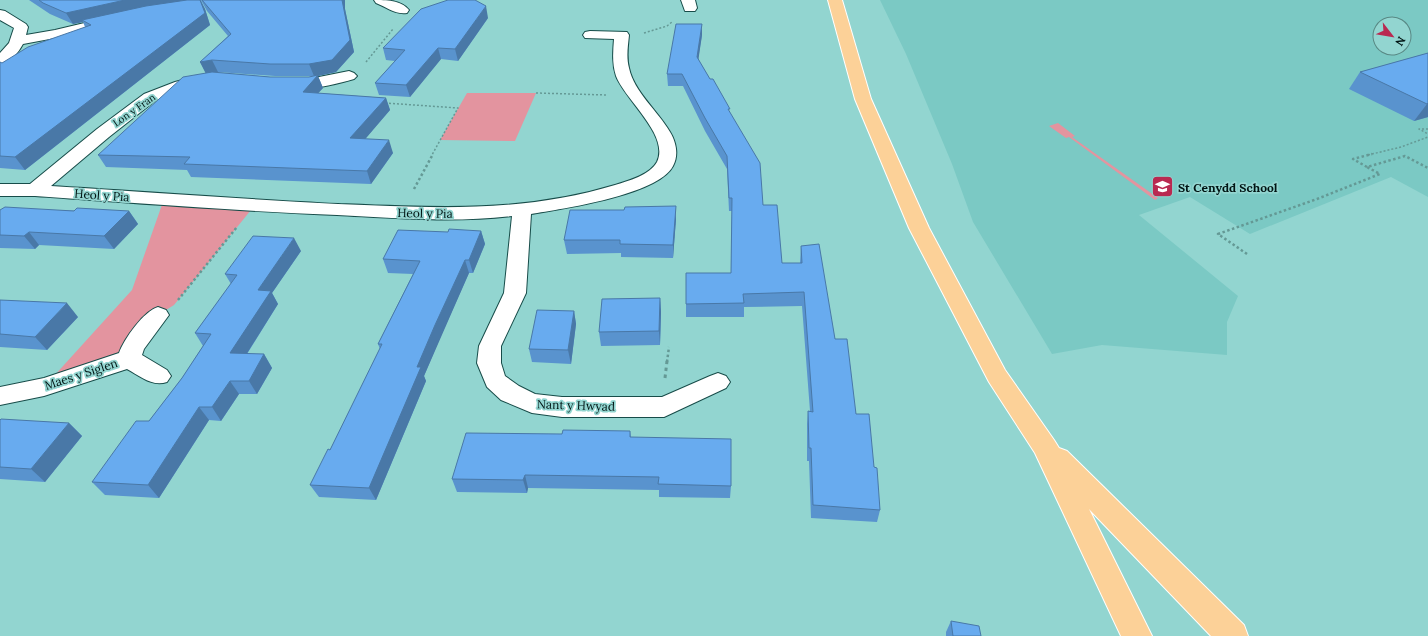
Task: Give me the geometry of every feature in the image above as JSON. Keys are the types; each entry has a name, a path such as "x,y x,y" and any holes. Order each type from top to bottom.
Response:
{"main road":[{"path":"835,0 863,99 919,228 997,376 1045,447 1137,636"},
{"path":"1045,447 1092,492 1188,592 1233,636"}],"street":[{"path":"381,0 402,10"},
{"path":"0,14 21,27 19,40 14,48 0,60"},
{"path":"19,40 55,34 130,17"},
{"name":"Heol y Pia","path":"0,190 35,190 401,213 481,213 522,209 594,197 641,183 664,167 668,156 668,147 665,136 626,81 621,68 619,54 622,35 590,35"},
{"path":"275,83 314,83 349,76"},
{"name":"Lon y Fran","path":"35,190 103,133 150,97 180,85 211,79"},
{"name":"Nant y Hwyad","path":"522,209 515,293 490,346 488,363 495,381 510,393 532,403 562,407 664,407 718,382"},
{"path":"129,359 133,346 158,314"},
{"name":"Maes y Siglen","path":"0,396 44,387 129,359 159,376"}],"path":[{"path":"642,33 667,26 689,4"},
{"path":"349,76 368,60 390,32 402,10"},
{"path":"536,93 636,96"},
{"path":"383,103 458,108 401,213"},
{"path":"1247,254 1218,234 1317,199 1380,174 1353,159 1401,147 1428,136 1419,129 1428,129"},
{"path":"1367,166 1405,156 1428,168"},
{"path":"158,314 174,305 255,205"},
{"path":"661,381 666,377 669,347"}],"shaded area":[{"name":"St Cenydd School","path":"880,0 1428,0 1428,197 1391,177 1250,234 1190,197 1139,215 1238,296 1227,322 1227,355 1102,345 1052,354 973,222 952,164 906,54"},
{"path":"467,93 536,93 515,141 440,140"},
{"path":"1058,123 1075,136 1072,137 1158,198 1155,200 1069,137 1066,138 1049,126"},
{"path":"164,199 255,205 174,305 158,315 129,359 44,387 132,290"}],"building":[{"path":"39,0 125,0 66,13"},
{"path":"187,0 200,0 205,13 15,157 0,156 0,62 2,63 28,47 91,25 82,20 146,6"},
{"path":"202,0 342,0 350,40 332,60 309,64 270,64 212,60 200,62 231,34"},
{"path":"448,0 475,0 486,6 455,49 438,48 406,85 375,83 405,50 383,48 421,9"},
{"path":"676,24 702,24 697,57 710,79 713,79 730,109 728,109 760,163 763,205 777,205 782,263 802,263 801,246 819,244 835,339 847,339 856,414 869,414 874,467 877,468 880,510 813,505 808,411 813,412 804,292 743,294 744,303 686,304 686,273 731,273 732,198 729,198 727,156 682,74 667,74"},
{"path":"1428,53 1427,104 1360,72"},
{"path":"212,72 270,77 309,77 318,75 303,92 386,98 350,138 389,140 367,171 184,164 190,157 98,155 183,77"},
{"path":"676,206 673,245 620,244 620,240 564,240 570,210 624,210 625,207"},
{"path":"5,207 74,211 77,208 129,211 104,236 29,232 24,236 0,235 0,210"},
{"path":"449,229 481,231 469,260 465,260 435,325 417,367 421,367 369,488 310,485 328,449 330,450 382,344 378,344 420,261 383,259 398,230 448,232"},
{"path":"253,236 294,238 258,290 271,291 230,353 264,354 249,381 230,381 212,407 199,407 148,485 92,482 136,421 149,421 182,378 211,334 195,333 237,275 225,274"},
{"path":"660,298 659,331 599,332 602,299"},
{"path":"0,300 67,303 35,337 0,334"},
{"path":"537,310 574,311 568,350 529,349"},
{"path":"1,419 69,423 31,469 0,467"},
{"path":"563,430 630,431 630,437 731,439 731,486 658,484 659,477 525,475 523,480 452,479 466,433 562,434"},
{"path":"951,621 979,626 981,636 953,636"}],"place":[{"name":"St Cenydd School","path":"1163,187"}]}
